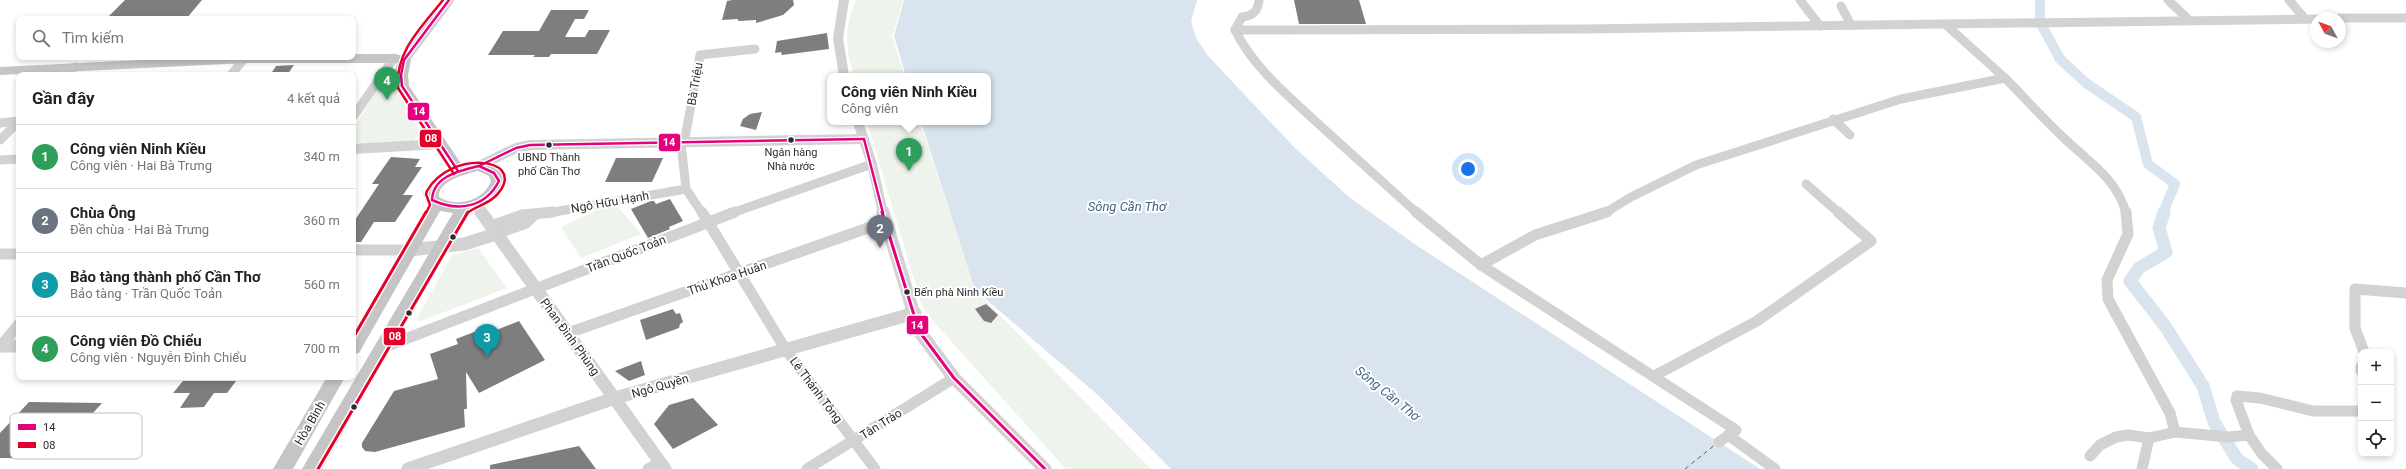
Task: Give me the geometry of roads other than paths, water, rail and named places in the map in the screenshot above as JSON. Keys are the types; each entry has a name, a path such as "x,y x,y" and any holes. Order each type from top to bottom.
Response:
{"main road":[{"path":"356,59 399,59 402,86 458,171"},
{"path":"0,71 71,71 244,60"},
{"path":"478,166 496,173 500,178 499,185 494,192 469,206 453,209 436,205 432,200 431,194 440,181 458,171 478,166"},
{"path":"356,340 436,205"},
{"name":"Hòa Bình","path":"312,469 441,247 469,206"},
{"name":"Hòa Bình","path":"283,469 334,380"}],"street":[{"path":"356,113 399,59 428,30 449,0"},
{"path":"843,73 837,55 837,36 844,0"},
{"path":"1235,30 1242,17 1249,17 1255,13 1259,7 1259,0"},
{"path":"1800,0 1820,26"},
{"path":"2168,0 2189,20"},
{"path":"2289,0 2305,19"},
{"path":"1841,6 1851,25"},
{"path":"2346,18 2406,18"},
{"path":"1235,30 1585,30 2310,19"},
{"path":"1945,24 2005,78 2065,139 2107,176 2122,197 2128,220 2128,234 2107,280 2108,299 2170,413 2175,432"},
{"path":"1235,30 1240,40 1262,68 1300,106 1425,220 1481,265 1736,430 1724,438 1775,469"},
{"name":"Bà Triệu","path":"681,143 685,138 700,55 755,49"},
{"path":"234,72 244,60"},
{"path":"1481,265 1535,235 1603,214 1631,197 1696,164 1833,119 1900,99 2005,78"},
{"path":"1833,119 1850,135"},
{"path":"0,123 16,121"},
{"path":"0,140 16,124"},
{"path":"859,125 872,164 885,222 915,313 918,331 954,378 1045,469"},
{"path":"478,166 516,148 530,145 864,139"},
{"path":"681,143 686,189"},
{"path":"356,149 440,144"},
{"path":"0,160 16,159"},
{"name":"Trần Quốc Toản","path":"382,348 708,221 872,164"},
{"path":"1654,376 1664,368 1695,356 1758,321 1871,241 1806,184"},
{"name":"Ngô Hữu Hạnh","path":"493,230 526,223 534,215 686,189"},
{"name":"Lê Thánh Tông","path":"686,189 708,221 786,350 875,469"},
{"name":"Phan Đình Phùng","path":"469,206 493,230 663,465"},
{"name":"Thủ Khoa Huân","path":"568,333 885,222"},
{"path":"356,250 410,250 464,244 493,230"},
{"path":"0,254 16,254"},
{"path":"2362,349 2356,340 2354,328 2353,317 2357,306 2355,289 2374,288 2406,293"},
{"name":"Ngô Quyền","path":"408,469 615,398 915,313"},
{"path":"0,347 16,328"},
{"path":"0,347 16,346"},
{"name":"Tân Trào","path":"807,469 954,378"},
{"path":"2277,469 2262,454 2249,435 2236,400 2237,396 2271,399 2296,407 2326,412 2358,411"},
{"path":"2090,456 2100,445 2116,437 2128,435 2149,438 2175,432 2223,436 2249,435"},
{"path":"2142,469 2149,438"},
{"path":"648,469 663,465"}],"water":[{"name":"Sông Cần Thơ","path":"904,0 1197,0 1191,21 1196,38 1208,56 1295,148 1349,197 1416,245 1760,469 1171,469 1099,396 975,290 922,125 991,125 991,73 905,73 894,36"}],"waterway":[{"path":"2040,0 2040,22 2060,59 2086,83 2136,117 2148,164 2175,184 2163,213"},
{"path":"2164,212 2159,228 2166,252 2139,268 2130,281 2165,326 2203,386 2214,422 2237,459 2252,469"}],"place":[{"name":"Công viên Đồ Chiểu","path":"387,100"},
{"name":"Ngân hàng Nhà nước","path":"791,140"},
{"name":"UBND Thành phố Cần Thơ","path":"549,145"},
{"name":"Công viên Ninh Kiều","path":"909,171"},
{"name":"Chùa Ông","path":"880,248"},
{"name":"Bến phà Ninh Kiều","path":"907,292"},
{"name":"Bảo tàng thành phố Cần Thơ","path":"487,357"}]}
